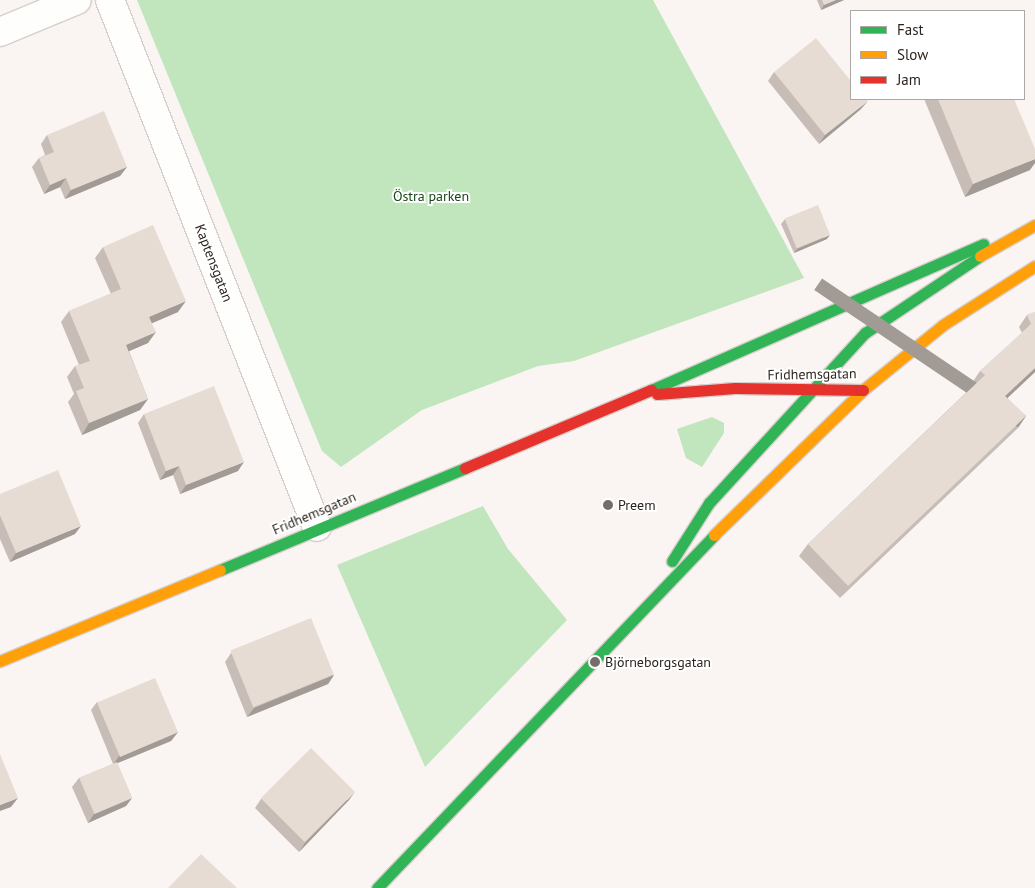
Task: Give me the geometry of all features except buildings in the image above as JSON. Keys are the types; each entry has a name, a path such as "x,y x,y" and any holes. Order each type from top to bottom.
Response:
{"main road":[{"name":"Fridhemsgatan","path":"0,661 317,527 640,395 1035,221"},
{"path":"638,615 709,503 809,389 865,333 936,282 1035,225"},
{"name":"Fridhemsgatan","path":"640,395 735,388 863,390 943,325 1035,266"},
{"path":"378,888 638,615 863,390"}],"street":[{"path":"0,32 77,0"},
{"name":"Kaptensgatan","path":"110,0 317,527"}],"green space":[{"name":"Östra parken","path":"137,0 653,0 804,278 574,361 538,366 422,410 341,467 322,451"},
{"path":"712,417 724,423 724,433 702,467 686,458 677,429"},
{"path":"483,506 508,549 567,620 425,767 337,565"}],"traffic: fast":[{"path":"651,390 983,244"},
{"path":"672,561 709,503 865,333 980,256"},
{"path":"220,570 465,468"},
{"path":"377,888 714,535"}],"traffic: slow":[{"path":"980,256 1035,225"},
{"path":"714,535 863,390 943,325 1035,266"},
{"path":"0,661 220,570"}],"traffic: jam":[{"path":"657,394 735,388 863,390"},
{"path":"465,468 651,390"}],"place":[{"name":"Preem","path":"608,505"},
{"name":"Björneborgsgatan","path":"595,662"}]}
